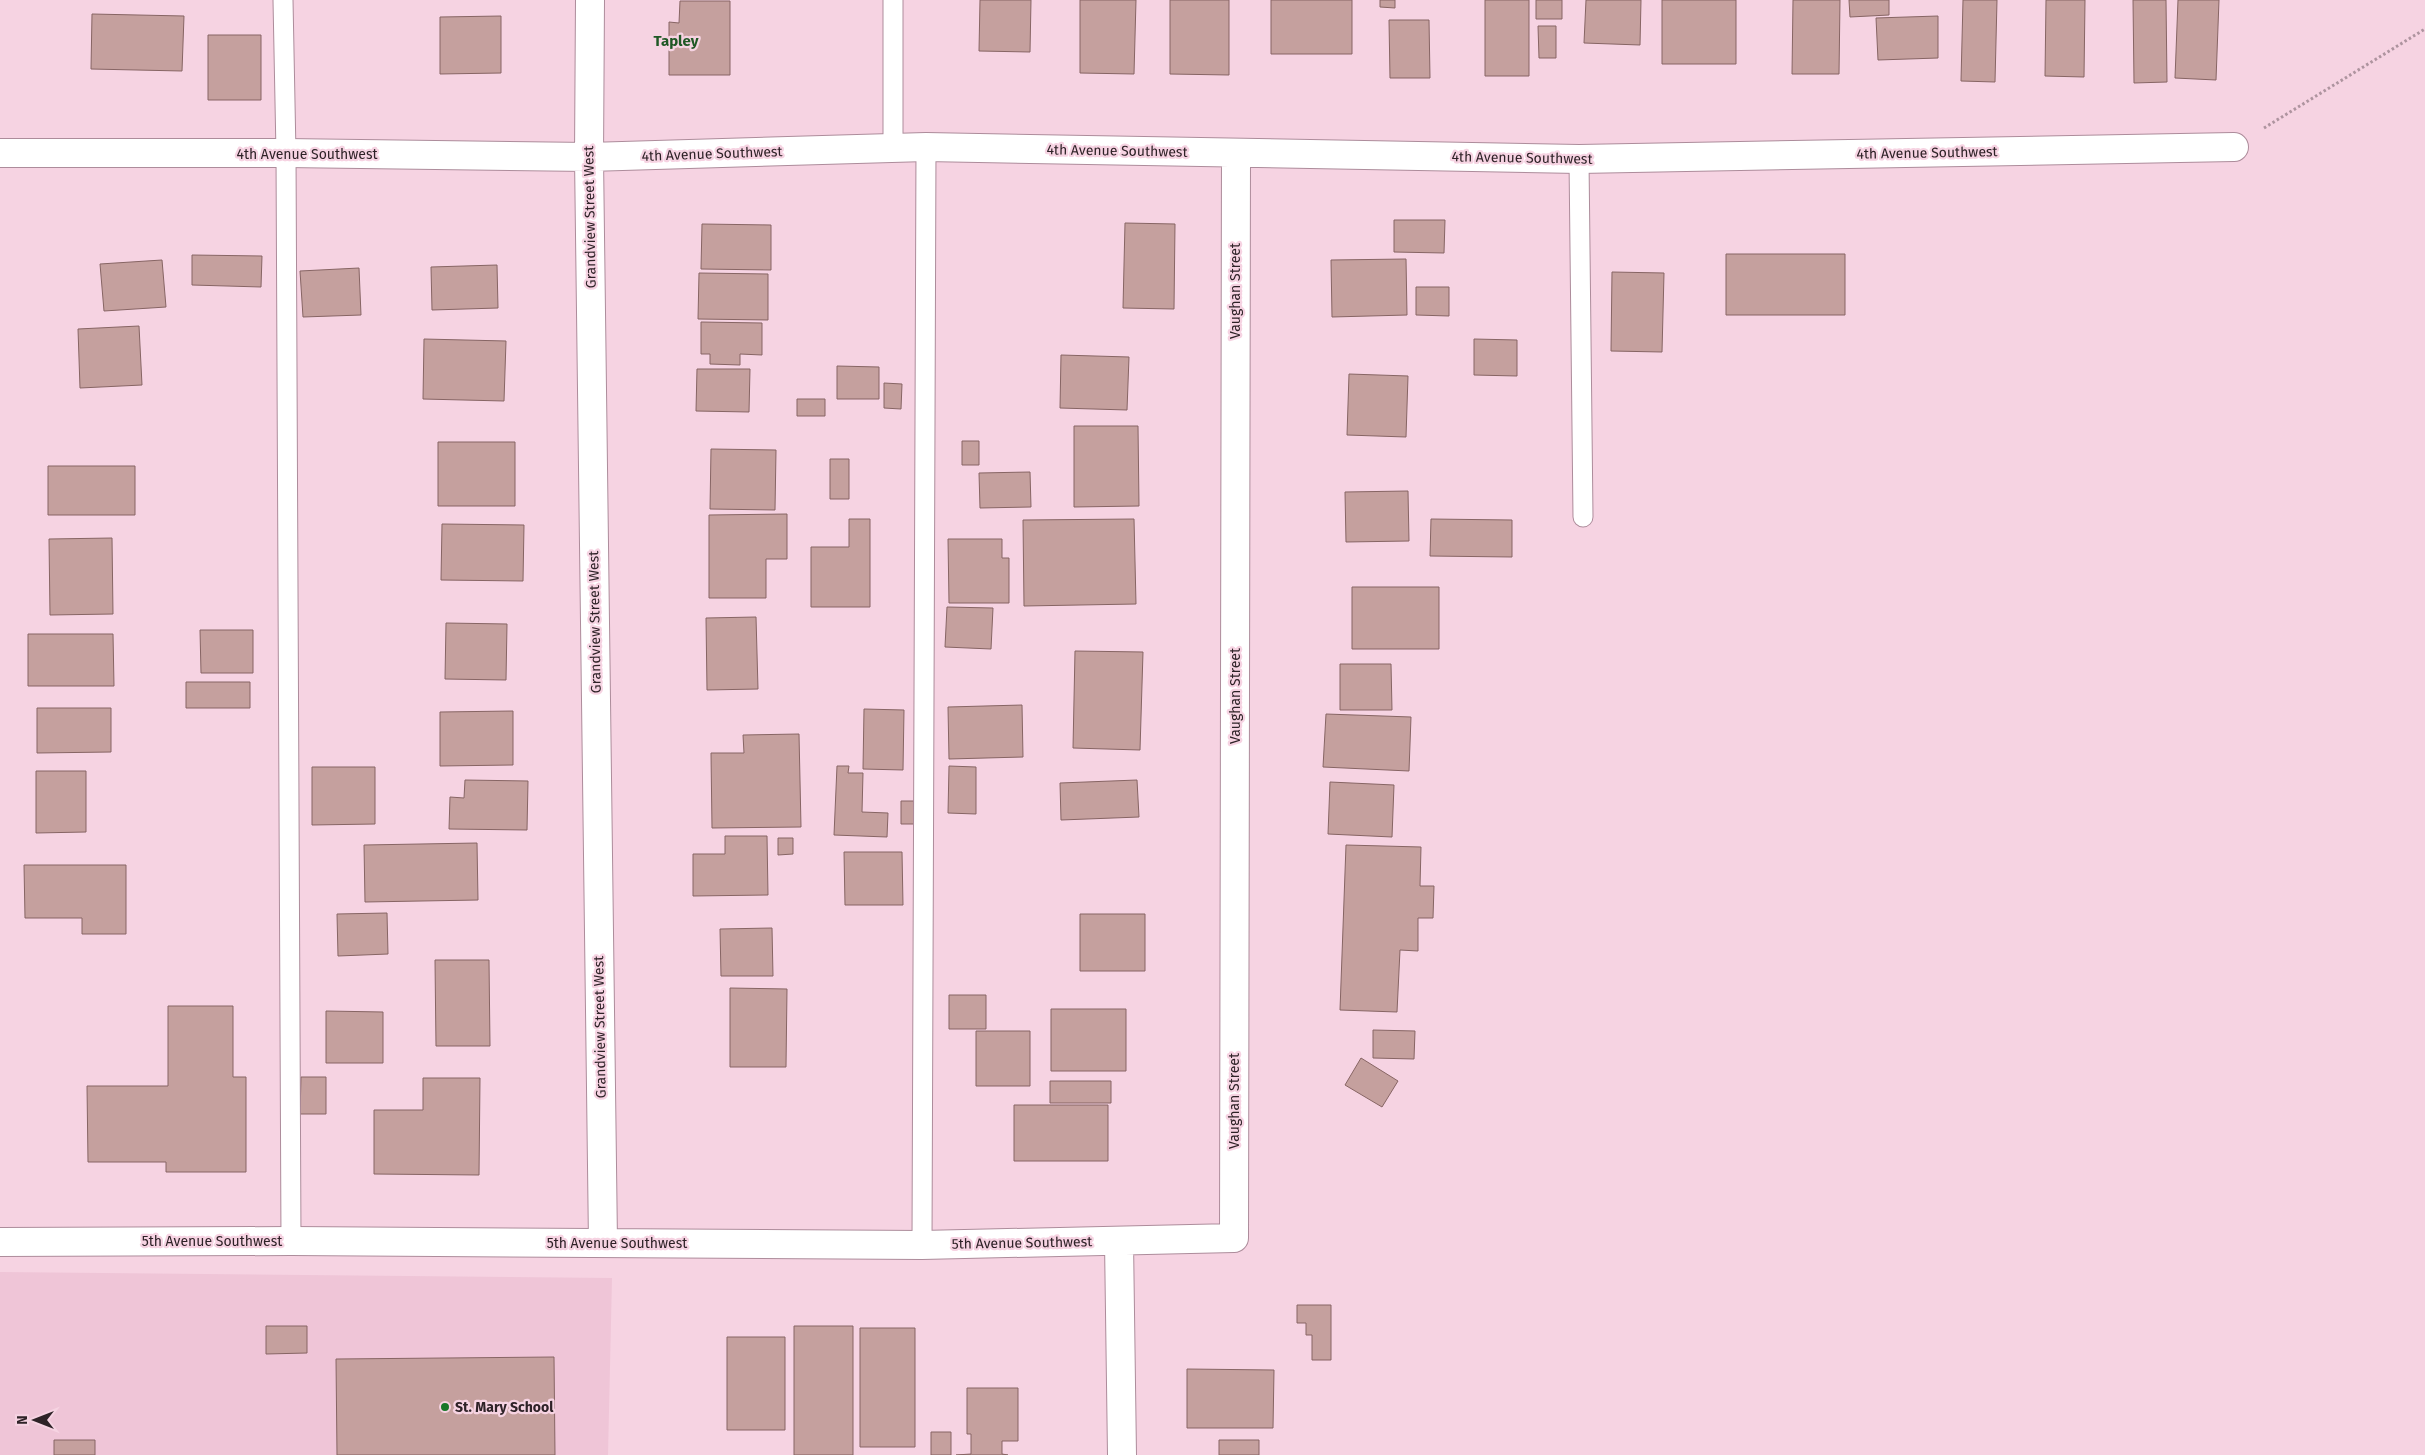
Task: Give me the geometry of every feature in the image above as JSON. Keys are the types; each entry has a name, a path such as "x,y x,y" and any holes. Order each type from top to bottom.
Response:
{"street":[{"name":"Grandview Street West","path":"590,0 589,157 603,1243"},
{"name":"4th Avenue Southwest","path":"0,153 286,153 589,157 926,147 1579,159 2234,147"},
{"name":"Vaughan Street","path":"1234,1238 1236,154"},
{"name":"5th Avenue Southwest","path":"0,1242 291,1240 922,1245 1234,1238"},
{"path":"1119,1241 1122,1455"}],"lane":[{"path":"283,0 286,153 291,1240"},
{"path":"893,0 893,149"},
{"path":"922,1245 926,147"},
{"path":"1579,159 1583,517"}],"path":[{"path":"2234,147 2425,29"}],"shaded area":[{"path":"0,1272 612,1278 608,1455 0,1455"}],"building":[{"path":"980,0 1031,0 1030,52 979,51"},
{"path":"1080,0 1136,0 1134,74 1080,73"},
{"path":"1170,0 1229,0 1229,75 1170,74"},
{"path":"1271,0 1352,0 1352,54 1271,54"},
{"path":"1380,0 1395,0 1395,8 1380,7"},
{"path":"1485,0 1529,0 1529,76 1485,76"},
{"path":"1536,0 1562,0 1562,19 1536,19"},
{"path":"1586,0 1641,0 1640,45 1584,43"},
{"path":"1662,0 1736,0 1736,64 1662,64"},
{"path":"1793,0 1840,0 1839,74 1792,74"},
{"path":"1849,0 1889,0 1889,15 1850,17"},
{"path":"1963,0 1997,0 1995,82 1961,81"},
{"path":"2046,0 2085,0 2084,77 2045,76"},
{"path":"2133,0 2166,0 2167,82 2134,83"},
{"path":"2178,0 2219,0 2216,80 2175,78"},
{"path":"680,1 730,1 730,75 669,75 669,22 679,23"},
{"path":"92,14 184,16 182,71 91,69"},
{"path":"501,16 501,73 440,74 440,17"},
{"path":"1938,16 1938,58 1878,60 1876,18"},
{"path":"1389,20 1429,20 1430,78 1390,78"},
{"path":"1538,26 1556,26 1556,58 1539,58"},
{"path":"208,35 261,35 261,100 208,100"},
{"path":"1394,220 1445,220 1444,253 1394,252"},
{"path":"1125,223 1175,224 1174,309 1123,308"},
{"path":"702,224 771,225 771,270 701,269"},
{"path":"1726,254 1845,254 1845,315 1726,315"},
{"path":"192,255 262,256 261,287 192,285"},
{"path":"1406,259 1407,315 1332,317 1331,260"},
{"path":"162,260 166,307 104,311 100,264"},
{"path":"497,265 498,308 432,310 431,267"},
{"path":"359,268 361,315 303,317 300,271"},
{"path":"1612,272 1664,273 1662,352 1611,351"},
{"path":"699,273 768,274 768,320 698,319"},
{"path":"1416,287 1449,287 1449,316 1416,315"},
{"path":"701,322 762,323 762,355 740,354 740,365 710,364 710,354 701,354"},
{"path":"139,326 142,385 80,388 78,329"},
{"path":"424,339 506,341 504,401 423,399"},
{"path":"1474,339 1517,340 1517,376 1474,375"},
{"path":"1061,355 1129,357 1127,410 1060,408"},
{"path":"837,366 879,367 879,399 837,399"},
{"path":"697,369 750,369 749,412 696,411"},
{"path":"1349,374 1408,376 1406,437 1347,435"},
{"path":"884,383 902,384 901,409 884,408"},
{"path":"797,399 825,399 825,416 797,416"},
{"path":"1074,426 1138,426 1139,506 1074,507"},
{"path":"962,441 979,441 979,465 962,465"},
{"path":"438,442 515,442 515,506 438,506"},
{"path":"711,449 776,450 775,510 710,509"},
{"path":"830,459 849,459 849,499 830,499"},
{"path":"48,466 135,466 135,515 48,515"},
{"path":"1030,472 1031,507 980,508 979,473"},
{"path":"1408,491 1409,541 1346,542 1345,492"},
{"path":"787,514 787,559 766,559 766,598 709,598 709,515"},
{"path":"849,519 870,519 870,607 811,607 811,547 849,547"},
{"path":"1134,519 1136,604 1024,606 1023,520"},
{"path":"1431,519 1512,520 1512,557 1430,556"},
{"path":"442,524 524,525 523,581 441,580"},
{"path":"112,538 113,614 50,615 49,539"},
{"path":"948,539 1002,539 1002,558 1009,558 1009,603 949,603"},
{"path":"1352,587 1439,587 1439,649 1352,649"},
{"path":"947,607 993,608 991,649 945,647"},
{"path":"756,617 758,689 707,690 706,618"},
{"path":"446,623 507,624 506,680 445,679"},
{"path":"200,630 253,630 253,673 201,673"},
{"path":"28,634 113,634 114,686 28,686"},
{"path":"1075,651 1143,652 1140,750 1073,748"},
{"path":"1340,664 1391,664 1392,710 1340,710"},
{"path":"186,682 250,682 250,708 186,708"},
{"path":"1022,705 1023,757 949,759 948,707"},
{"path":"37,708 111,708 111,752 37,753"},
{"path":"864,709 904,710 903,770 863,769"},
{"path":"513,711 513,765 440,766 440,712"},
{"path":"1326,714 1411,717 1409,771 1323,767"},
{"path":"799,734 801,827 712,828 711,753 744,753 743,735"},
{"path":"837,766 849,766 848,773 863,773 862,812 888,813 887,837 834,835"},
{"path":"949,766 976,767 976,814 948,813"},
{"path":"312,767 375,767 375,824 312,825"},
{"path":"36,771 86,771 86,832 36,833"},
{"path":"465,780 528,781 527,830 449,829 450,797 464,798"},
{"path":"1137,780 1139,817 1061,820 1060,783"},
{"path":"1330,782 1394,785 1392,837 1328,834"},
{"path":"901,801 914,801 914,824 901,824"},
{"path":"725,836 767,836 768,895 693,896 693,854 725,854"},
{"path":"778,838 793,838 793,854 778,855"},
{"path":"477,843 478,900 365,902 364,845"},
{"path":"1346,845 1421,847 1420,886 1434,886 1433,918 1418,918 1418,951 1400,950 1397,1012 1340,1010"},
{"path":"844,852 902,852 903,905 845,905"},
{"path":"24,865 126,865 126,934 82,934 82,918 25,918"},
{"path":"387,913 388,954 338,956 337,914"},
{"path":"1080,914 1145,914 1145,971 1080,971"},
{"path":"772,928 773,976 721,976 720,929"},
{"path":"435,960 489,960 490,1046 436,1046"},
{"path":"730,988 787,989 786,1067 730,1067"},
{"path":"949,995 986,995 986,1029 949,1029"},
{"path":"168,1006 233,1006 233,1077 246,1077 246,1172 166,1172 166,1162 88,1162 87,1086 168,1086"},
{"path":"1051,1009 1126,1009 1126,1071 1051,1071"},
{"path":"326,1011 383,1012 383,1063 326,1063"},
{"path":"1373,1030 1415,1031 1414,1059 1373,1058"},
{"path":"976,1031 1030,1031 1030,1086 976,1086"},
{"path":"1361,1058 1398,1081 1382,1107 1345,1085"},
{"path":"301,1077 326,1077 326,1114 300,1114"},
{"path":"423,1078 480,1078 479,1175 374,1174 374,1110 423,1110"},
{"path":"1050,1081 1111,1081 1111,1103 1050,1103"},
{"path":"1014,1105 1108,1105 1108,1161 1014,1161"},
{"path":"1297,1305 1331,1305 1331,1360 1312,1360 1312,1335 1306,1335 1306,1323 1297,1323"},
{"path":"266,1326 307,1326 307,1353 266,1354"},
{"path":"794,1326 853,1326 853,1455 794,1455"},
{"path":"860,1328 915,1328 915,1447 860,1447"},
{"path":"727,1337 785,1337 785,1430 727,1430"},
{"name":"St. Mary School","path":"554,1357 555,1455 337,1455 336,1359"},
{"path":"1187,1369 1274,1370 1273,1428 1187,1428"},
{"path":"967,1388 1018,1388 1018,1441 1002,1441 1002,1454 1008,1455 956,1455 971,1454 971,1434 967,1434"},
{"path":"931,1432 951,1432 951,1455 931,1455"},
{"path":"54,1440 95,1440 95,1455 54,1455"},
{"path":"1219,1440 1259,1440 1259,1455 1219,1455"}],"place":[{"name":"St. Mary School","path":"445,1407"}],"district":[{"name":"Tapley","path":"676,41"}]}
